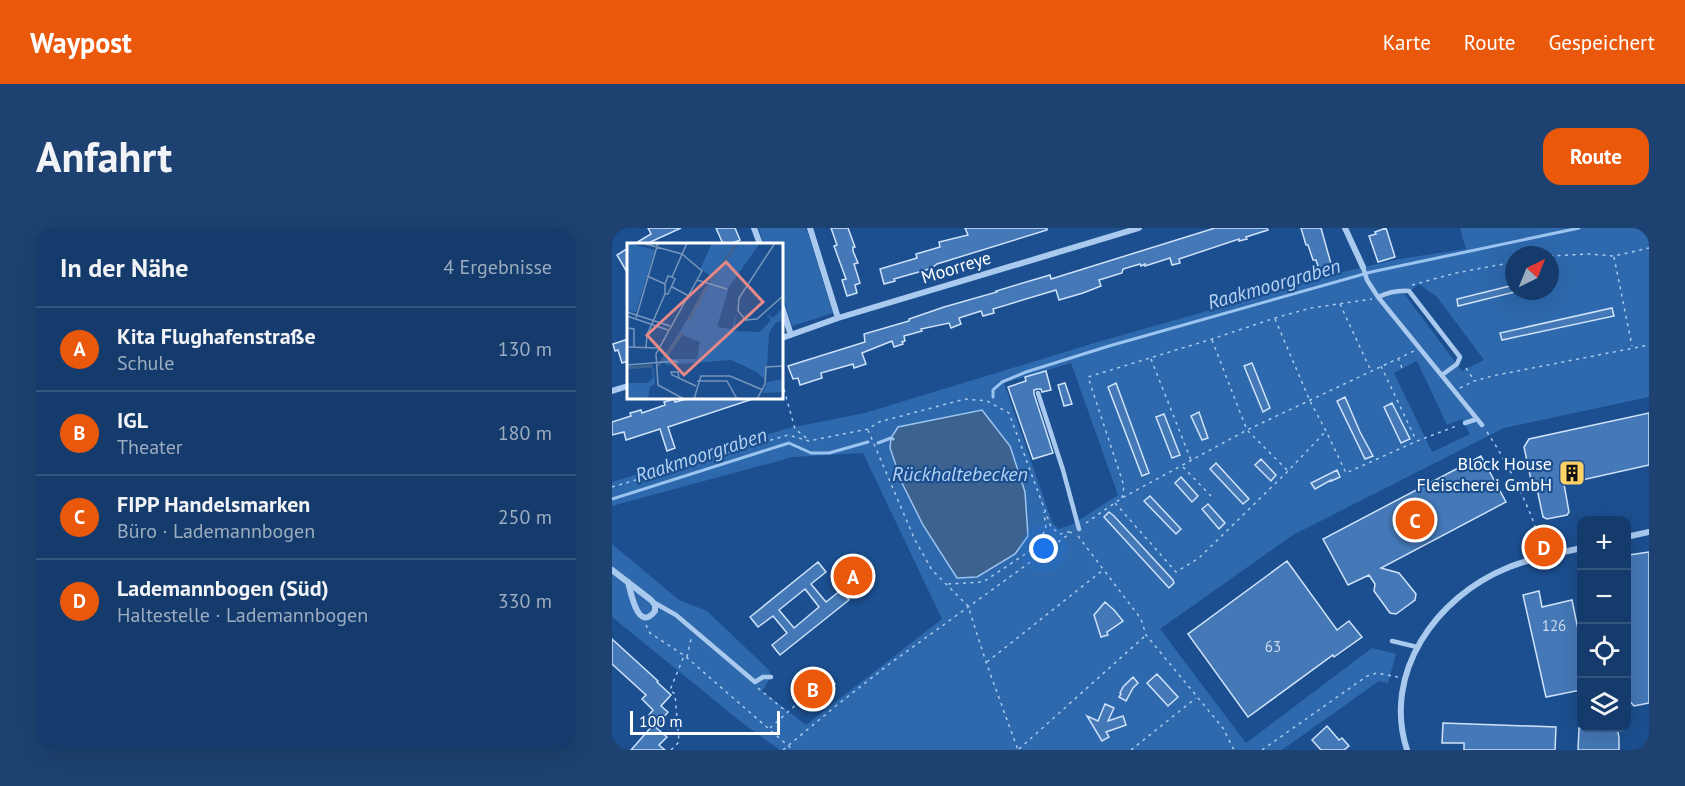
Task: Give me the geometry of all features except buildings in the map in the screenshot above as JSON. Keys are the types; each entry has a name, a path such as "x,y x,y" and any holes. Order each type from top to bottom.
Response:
{"street":[{"path":"754,228 760,243"},
{"path":"810,228 838,318"},
{"name":"Moorreye","path":"783,338 838,318 1139,228"},
{"path":"1345,228 1363,267"},
{"path":"783,310 790,335"},
{"path":"612,391 627,386"},
{"path":"1631,536 1649,532"},
{"path":"1407,750 1401,733 1399,717 1404,679 1412,656 1431,626 1446,610 1482,580 1508,567 1577,549"},
{"path":"612,570 628,582 651,600 655,605 652,615 647,617 636,610 628,582"}],"lane":[{"path":"1363,267 1367,280 1378,297 1482,425"},
{"path":"1378,297 1399,290 1409,291 1460,357 1457,364 1442,375"},
{"path":"1038,393 1064,470 1076,530"},
{"path":"1465,423 1477,418"},
{"path":"651,600 676,615 755,682 763,677 771,677"},
{"path":"1392,641 1417,647"}],"path":[{"path":"1559,256 1614,256 1649,248"},
{"path":"1614,256 1632,348"},
{"path":"1412,285 1456,273 1505,264"},
{"path":"1122,498 1124,486 1088,377 1311,308 1378,297"},
{"path":"1340,303 1371,371"},
{"path":"1275,318 1310,401 1346,473 1417,441 1465,423"},
{"path":"1212,339 1247,430 1288,471"},
{"path":"1454,391 1474,381 1492,376 1649,345"},
{"path":"783,750 888,665 1115,502 1247,430 1420,349"},
{"path":"1151,358 1191,460"},
{"path":"1398,358 1402,368"},
{"path":"1381,366 1417,441"},
{"path":"1466,368 1474,381"},
{"path":"783,386 795,429 809,441"},
{"path":"612,487 788,435 809,441 868,429 879,422 965,399 987,401 1009,413 1051,527 1060,534 1076,530"},
{"path":"1482,425 1501,453 1517,485 1532,519 1544,556"},
{"path":"868,429 915,540 932,570 968,606 1018,750 1146,635"},
{"path":"1115,502 1176,572 1199,558 1326,431"},
{"path":"1182,466 1210,496"},
{"path":"946,584 983,582 1033,549 1046,530 1043,508"},
{"path":"1076,530 1141,619 1146,635 1223,728 1234,750"},
{"path":"986,662 1103,569"},
{"path":"642,615 650,633 686,656 793,750"},
{"path":"671,750 679,742 675,694 670,690 686,656 691,639"},
{"path":"1262,750 1367,676 1377,673 1404,679"},
{"path":"755,682 758,688 787,712"},
{"path":"1131,750 1196,697"},
{"path":"769,728 798,703"}],"shaded area":[{"path":"758,228 806,228 833,313 792,326 783,296 783,243 764,243"},
{"path":"1460,228 1649,228 1649,397 1504,428 1293,535 1160,629 1246,743 1372,648 1396,654 1388,683 1379,681 1282,750 780,750 745,725 612,617 612,544 679,600 707,611 769,670 771,677 762,691 806,725 942,619 863,453 793,457 612,506 612,482 789,428 865,413 1091,344 1347,271 1399,259 1466,249","holes":["1419,284 1437,297 1484,360 1462,371 1405,295","1417,361 1447,425 1462,419 1470,434 1432,452 1394,373","1071,363 1118,495 1073,524 1058,529 1052,522 1004,383","981,410 1010,446 957,578 923,525 902,483"]}],"water":[{"name":"Rückhaltebecken","path":"982,410 1010,446 1025,492 1028,536 1015,554 977,577 957,578 923,525 902,483 890,448 891,438 898,427"}],"waterway":[{"name":"Raakmoorgraben","path":"993,397 993,390 1002,382 1026,372 1109,346 1371,272 1579,228"},
{"name":"Raakmoorgraben","path":"878,443 893,439"},
{"name":"Raakmoorgraben","path":"612,499 789,443 811,453 829,453 868,442"}],"place":[{"name":"Block House Fleischerei GmbH","path":"1572,473"},
{"name":"FIPP Handelsmarken","path":"1415,520"},
{"name":"Lademannbogen (Süd)","path":"1544,547"},
{"name":"Kita Flughafenstraße","path":"853,576"},
{"name":"IGL","path":"813,689"}]}
